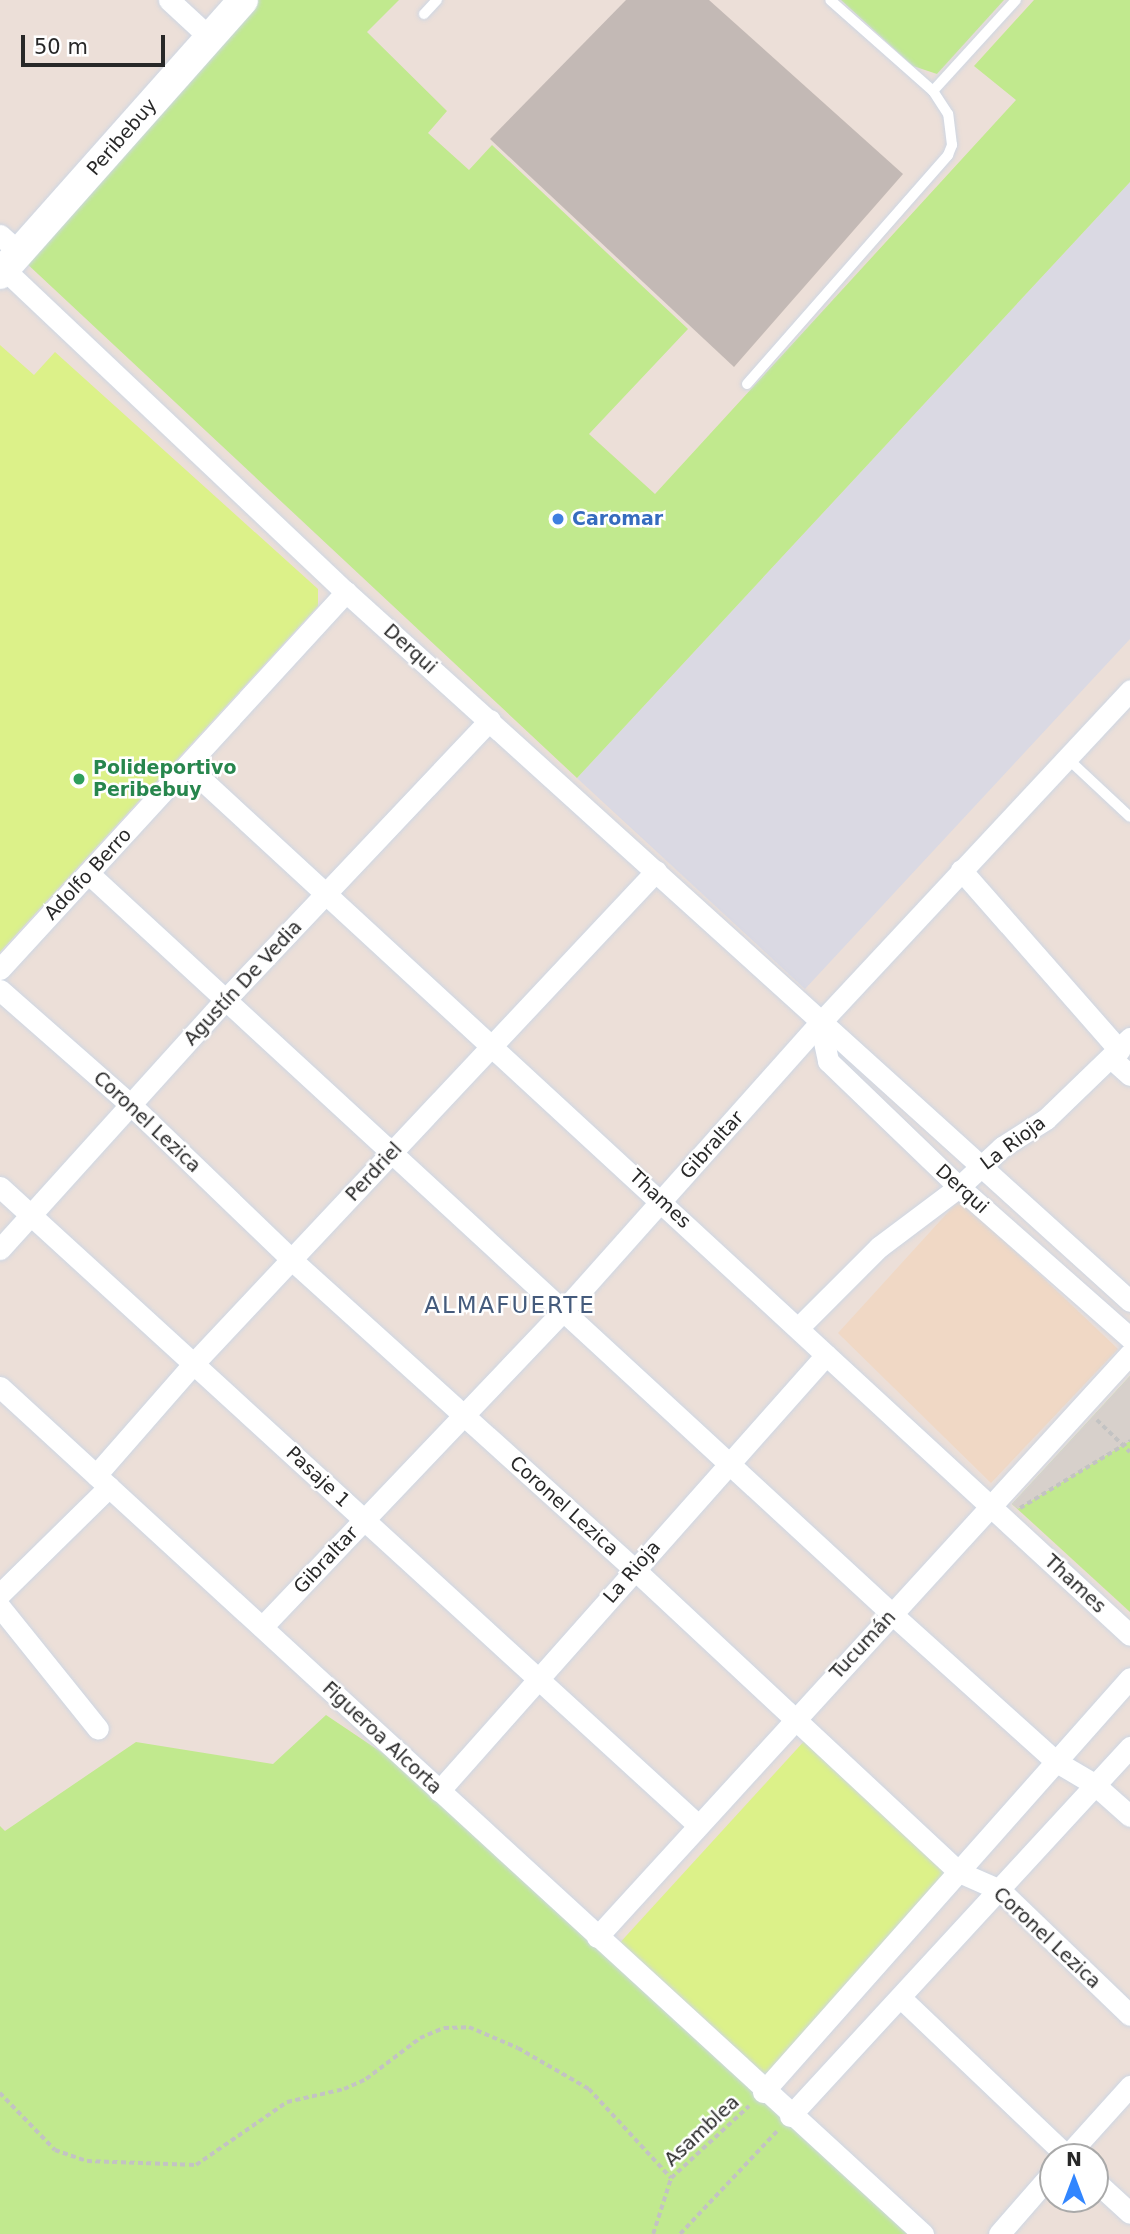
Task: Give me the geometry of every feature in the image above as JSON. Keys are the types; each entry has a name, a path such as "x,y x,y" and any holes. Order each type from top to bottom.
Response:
{"street":[{"path":"169,0 209,37"},
{"name":"Peribebuy","path":"6,258 243,0"},
{"name":"Derqui","path":"6,258 346,592 1130,1301"},
{"name":"Adolfo Berro","path":"0,970 346,592"},
{"name":"Gibraltar","path":"262,1627 563,1311 820,1023 1130,690"},
{"name":"Agustín De Vedia","path":"0,1249 226,999 490,720"},
{"name":"Thames","path":"187,766 325,896 663,1201 826,1355 1130,1634"},
{"path":"961,870 1120,1049 1130,1075"},
{"name":"Perdriel","path":"0,1594 102,1481 194,1363 293,1261 656,871"},
{"path":"88,873 393,1151 892,1614 1055,1761 1094,1784 1130,1816"},
{"name":"Coronel Lezica","path":"0,990 131,1105 293,1261 634,1569 959,1872 1000,1890 1130,2015"},
{"name":"Derqui","path":"820,1023 828,1062 959,1187 1130,1338"},
{"name":"La Rioja","path":"798,1328 879,1247 959,1187 981,1166 1046,1119 1120,1049"},
{"name":"Pasaje 1","path":"0,1187 698,1825"},
{"name":"Tucumán","path":"597,1937 795,1717 892,1614 997,1512 1082,1406 1130,1354"},
{"name":"La Rioja","path":"439,1791 826,1355"},
{"name":"Figueroa Alcorta","path":"0,1387 763,2092 923,2234"},
{"path":"0,1606 98,1730"},
{"path":"763,2092 1130,1678"},
{"path":"790,2116 902,1999 1130,1747"},
{"path":"902,1999 1047,2143"},
{"path":"1079,2143 1130,2087"},
{"path":"999,2234 1039,2188"},
{"path":"1109,2194 1130,2213"}],"lane":[{"path":"424,15 437,0"},
{"path":"747,384 948,155 953,132 933,92 830,0"},
{"path":"933,92 1016,0"},
{"path":"1067,758 1130,817"}],"path":[{"path":"1082,1406 1130,1452"},
{"path":"997,1512 1130,1441"},
{"path":"0,2093 55,2150 87,2161 196,2165 287,2102 344,2089 366,2079 420,2038 444,2028 469,2027 518,2048 589,2089 671,2178"},
{"name":"Asamblea","path":"653,2234 671,2178 763,2092"},
{"path":"680,2234 790,2116"}],"shaded area":[{"path":"1130,182 1130,639 805,989 577,778"},
{"path":"960,1199 1118,1349 991,1483 838,1333"},
{"path":"1130,1376 1130,1441 1018,1509 1012,1504"}],"green space":[{"name":"Caromar","path":"256,0 399,0 367,32 447,111 428,133 469,170 492,145 688,329 589,434 655,494 1016,100 974,66 1034,0 1130,0 1130,182 577,778 23,260"},
{"path":"841,0 1004,0 937,74 913,66"},
{"name":"Polideportivo Peribebuy","path":"0,345 34,375 55,352 318,589 318,606 0,952"},
{"path":"1130,1376 1130,1612 1012,1504"},
{"path":"326,1715 439,1791 923,2234 0,2234 0,1826 5,1831 136,1742 273,1764"},
{"path":"807,1738 955,1872 764,2081 616,1947"}],"building":[{"path":"626,0 709,0 903,174 734,367 490,139"}],"place":[{"name":"Caromar","path":"558,519"},
{"name":"Polideportivo Peribebuy","path":"79,779"}],"district":[{"name":"ALMAFUERTE","path":"510,1305"}]}
